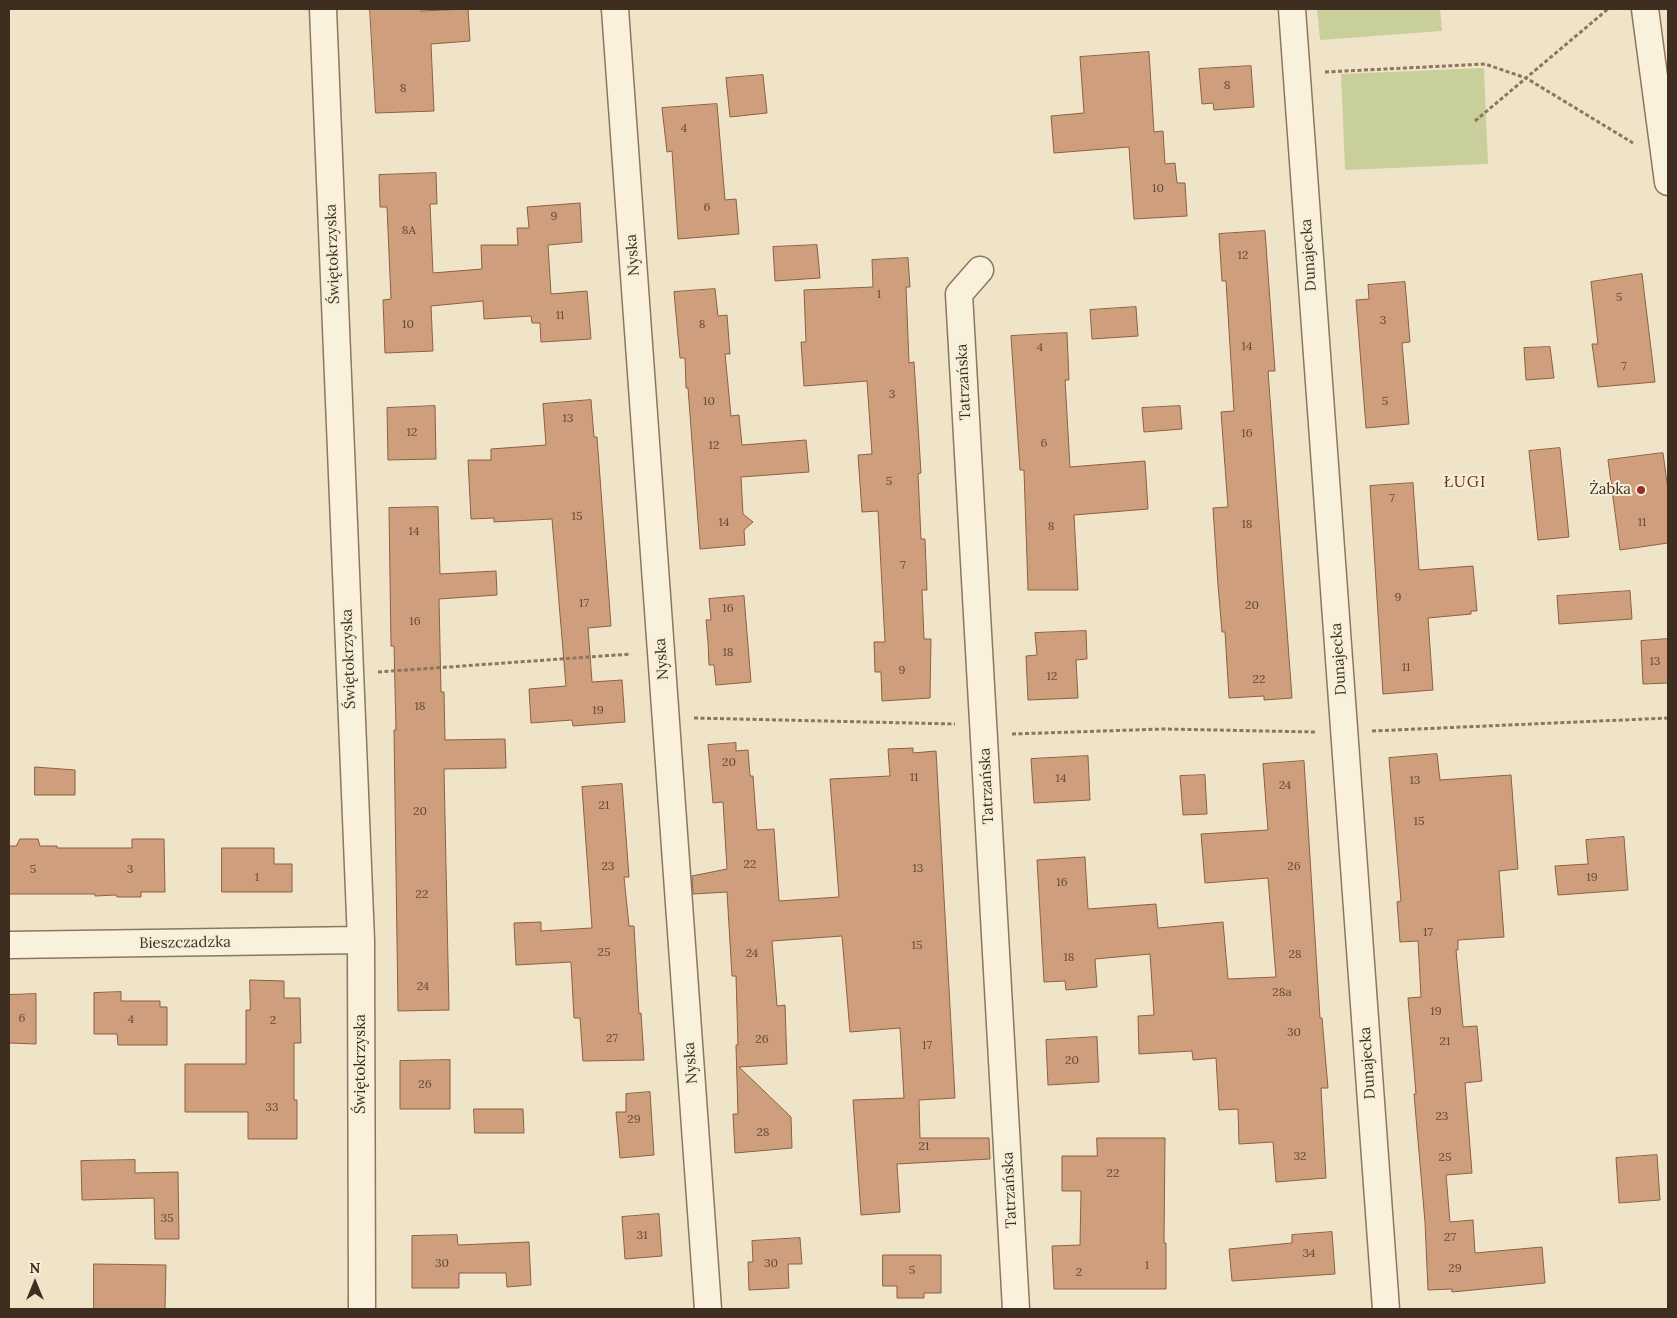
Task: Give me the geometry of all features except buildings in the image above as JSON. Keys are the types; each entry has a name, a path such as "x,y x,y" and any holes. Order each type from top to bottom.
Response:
{"street":[{"name":"Świętokrzyska","path":"324,9 361,940 362,1309"},
{"name":"Nyska","path":"615,9 708,1309"},
{"name":"Dunajecka","path":"1292,9 1386,1309"},
{"path":"1645,9 1667,172"},
{"name":"Tatrzańska","path":"980,270 959,294 1016,1309"},
{"name":"Bieszczadzka","path":"9,945 361,940"}],"path":[{"path":"1475,121 1608,9"},
{"path":"1296,73 1485,64 1526,78 1667,172"},
{"path":"350,674 661,652"},
{"path":"666,718 984,724"}],"green space":[{"path":"1317,9 1440,9 1442,31 1320,40"},
{"path":"1484,68 1488,164 1345,170 1341,74"}],"place":[{"name":"Żabka","path":"1641,490"}],"district":[{"name":"ŁUGI","path":"1465,482"}]}
